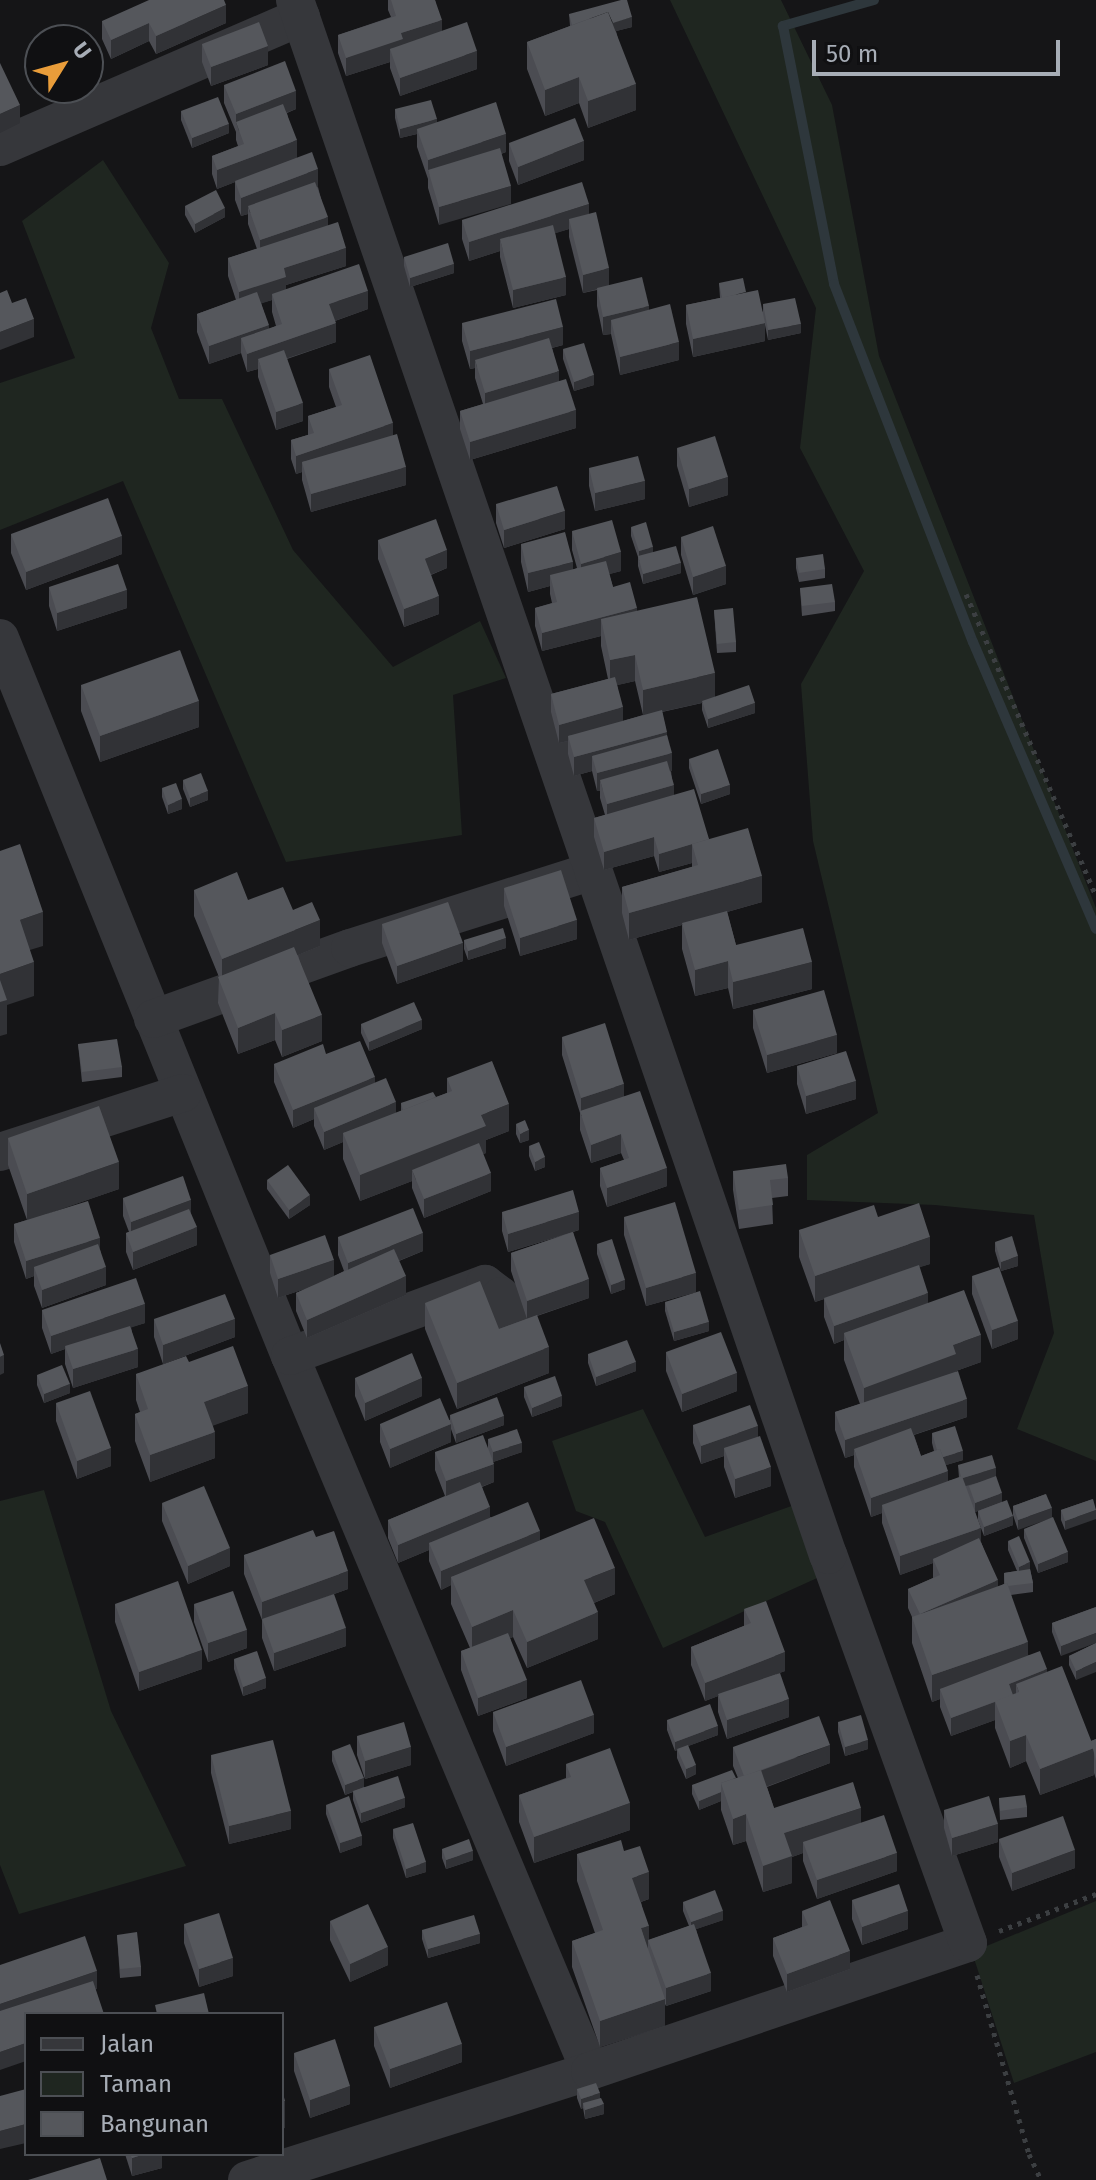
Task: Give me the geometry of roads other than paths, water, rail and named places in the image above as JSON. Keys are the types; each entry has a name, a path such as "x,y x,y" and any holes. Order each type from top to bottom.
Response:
{"street":[{"path":"0,147 298,8 828,1555 968,1943 590,2071 247,2180"},
{"path":"0,638 290,1356 590,2071"},
{"path":"153,1019 350,948 593,871"},
{"path":"0,1152 183,1093"},
{"path":"290,1356 485,1284 501,1296 516,1337"}],"waterway":[{"path":"874,0 783,26 834,284 973,642 1096,929"}]}
